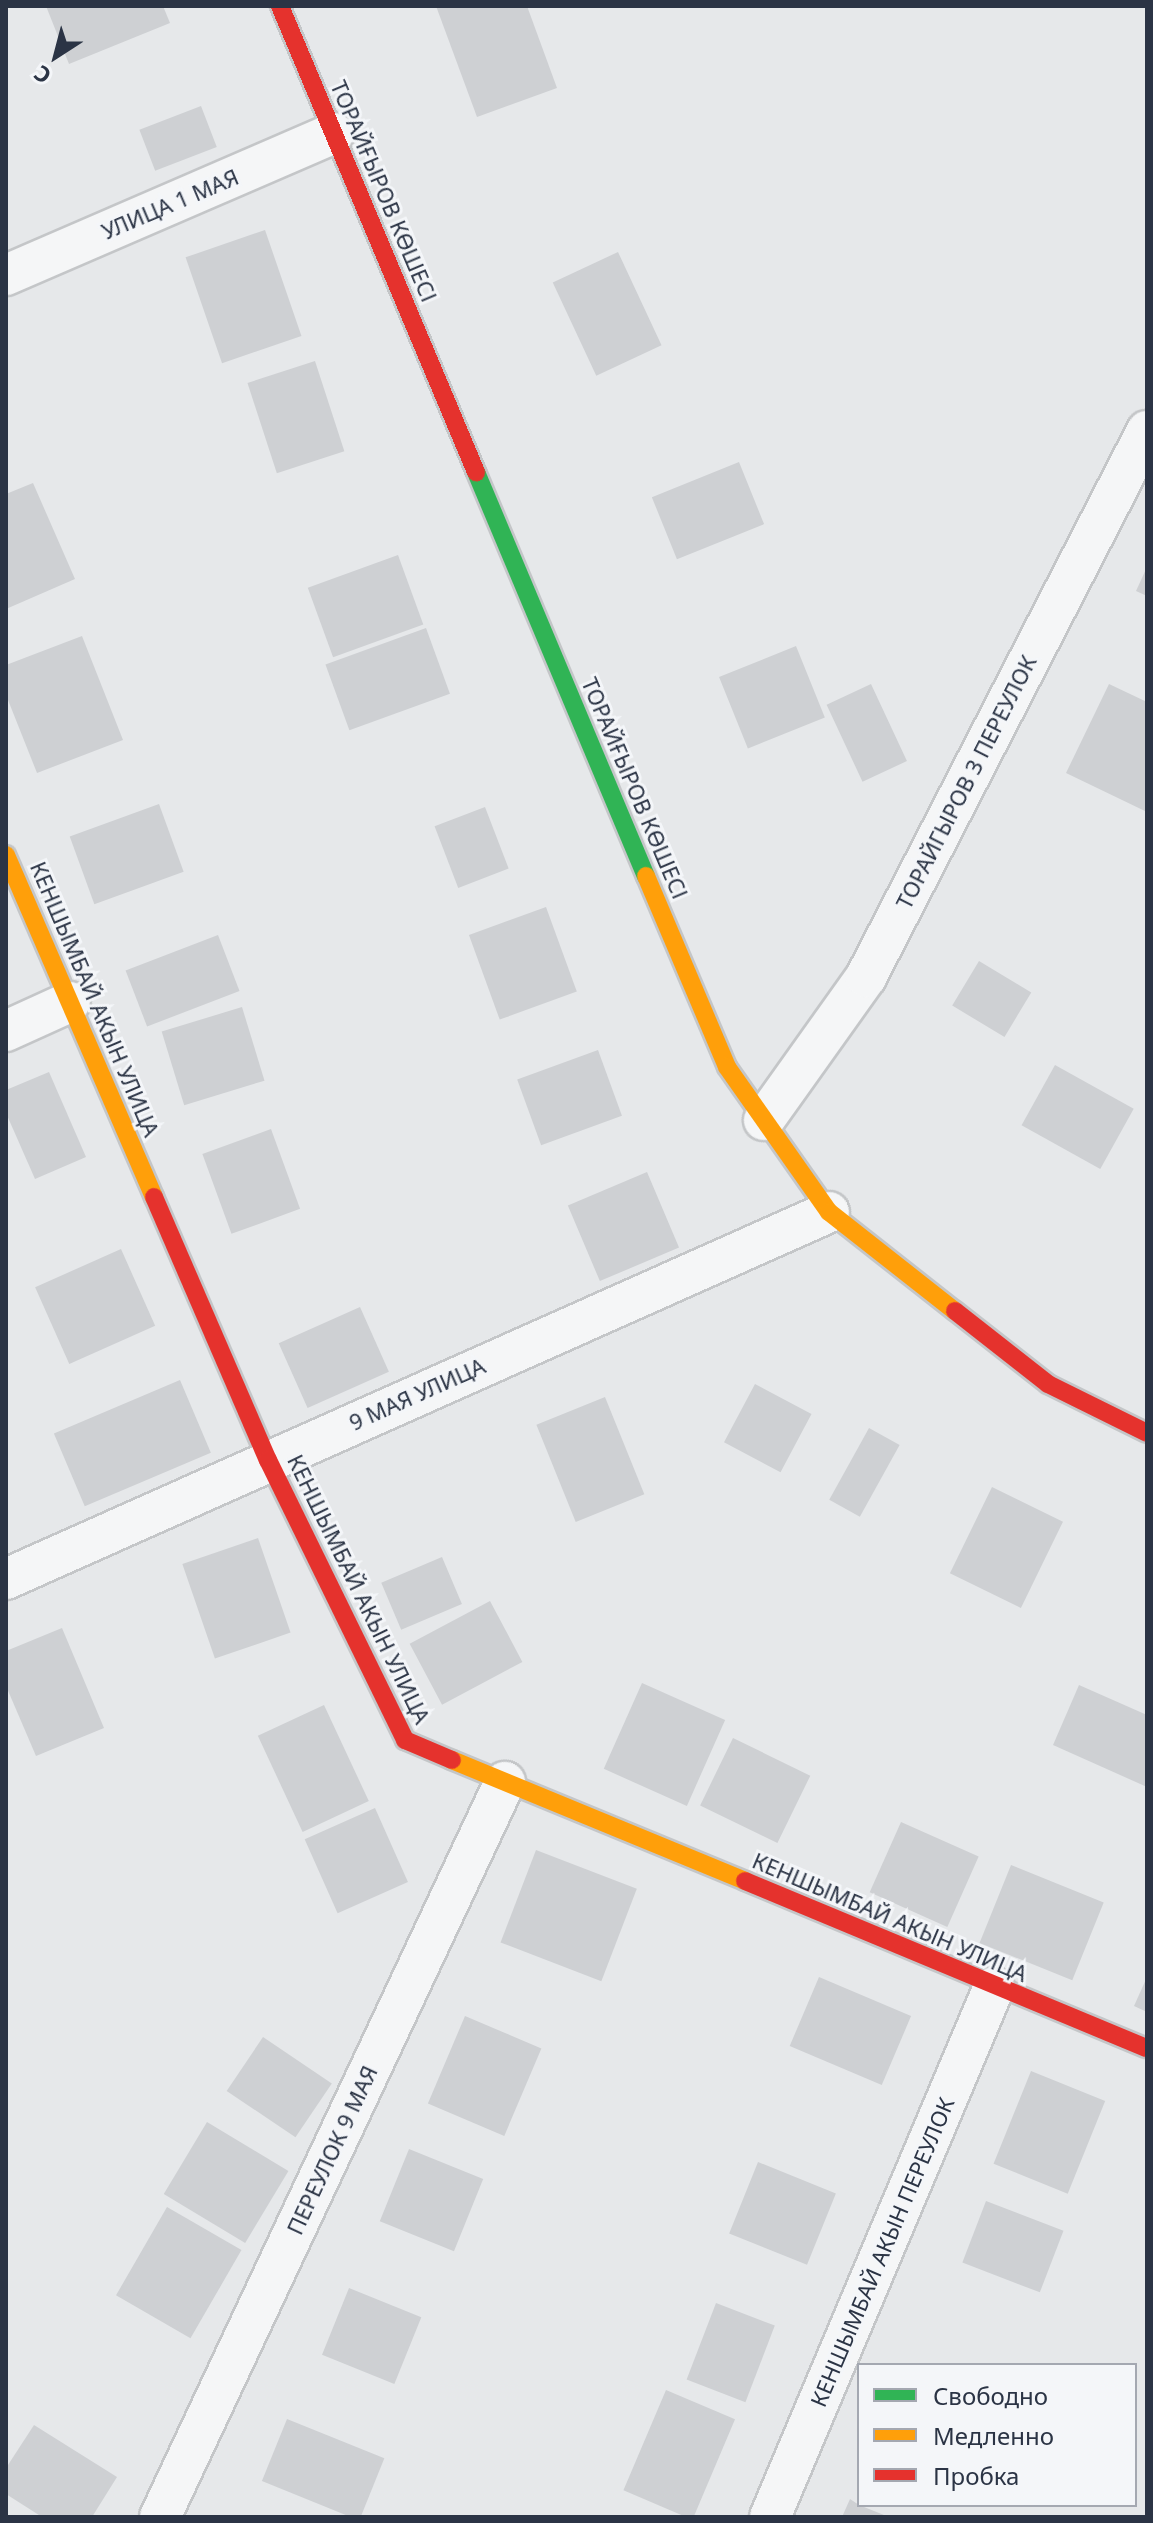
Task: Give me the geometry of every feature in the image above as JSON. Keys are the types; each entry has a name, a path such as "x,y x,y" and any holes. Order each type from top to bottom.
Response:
{"street":[{"name":"ТОРАЙҒЫРОВ КӨШЕСІ","path":"280,6 727,1067 829,1212 1048,1384 1147,1433"},
{"name":"УЛИЦА 1 МАЯ","path":"6,275 334,133"},
{"name":"ТОРАЙГЫРОВ 3 ПЕРЕУЛОК","path":"764,1120 866,977 1147,431"},
{"name":"КЕНШЫМБАЙ АКЫН УЛИЦА","path":"6,855 268,1460 405,1740 1147,2048"},
{"path":"6,1031 70,1002"},
{"name":"9 МАЯ УЛИЦА","path":"6,1579 829,1212"},
{"name":"ПЕРЕУЛОК 9 МАЯ","path":"160,2517 505,1782"},
{"name":"КЕНШЫМБАЙ АКЫН ПЕРЕУЛОК","path":"770,2517 994,1987"}],"building":[{"path":"46,6 163,6 170,23 69,64"},
{"path":"436,6 527,6 557,88 477,117"},
{"path":"201,106 217,147 155,171 139,130"},
{"path":"265,230 301,336 222,363 186,257"},
{"path":"618,252 662,345 596,376 553,282"},
{"path":"315,361 344,451 277,473 247,383"},
{"path":"739,462 764,524 677,559 652,497"},
{"path":"33,483 75,579 6,609 6,494"},
{"path":"398,555 423,625 333,657 308,588"},
{"path":"1147,567 1147,596 1136,591"},
{"path":"426,628 450,694 349,730 325,665"},
{"path":"82,636 123,740 37,773 6,695 6,665"},
{"path":"796,646 825,717 748,748 719,677"},
{"path":"871,684 907,761 863,782 827,705"},
{"path":"1109,684 1147,702 1147,812 1066,773"},
{"path":"159,804 184,872 94,904 70,836"},
{"path":"485,807 509,869 458,888 435,826"},
{"path":"546,907 577,992 500,1020 469,935"},
{"path":"218,935 240,991 147,1026 126,970"},
{"path":"979,961 1031,992 1005,1037 952,1006"},
{"path":"242,1007 265,1081 184,1105 162,1032"},
{"path":"598,1050 622,1116 541,1145 517,1079"},
{"path":"1055,1065 1134,1109 1100,1169 1022,1125"},
{"path":"49,1072 86,1157 35,1179 6,1113 6,1090"},
{"path":"271,1129 300,1209 231,1234 202,1154"},
{"path":"647,1172 679,1247 600,1281 568,1206"},
{"path":"121,1249 155,1326 69,1364 35,1287"},
{"path":"360,1307 389,1372 308,1408 279,1343"},
{"path":"180,1380 211,1453 85,1506 54,1434"},
{"path":"755,1384 812,1414 781,1472 724,1442"},
{"path":"605,1397 644,1494 576,1522 536,1425"},
{"path":"869,1428 900,1445 860,1517 829,1500"},
{"path":"992,1487 1063,1522 1021,1608 950,1573"},
{"path":"258,1538 291,1633 215,1659 182,1564"},
{"path":"442,1557 462,1604 401,1630 381,1583"},
{"path":"490,1601 522,1662 442,1705 410,1644"},
{"path":"62,1628 104,1728 36,1756 6,1686 6,1651"},
{"path":"642,1683 725,1720 687,1806 604,1769"},
{"path":"1079,1685 1147,1715 1147,1787 1053,1745"},
{"path":"324,1705 369,1801 303,1832 258,1736"},
{"path":"733,1738 810,1776 777,1843 700,1805"},
{"path":"375,1808 408,1882 338,1913 305,1839"},
{"path":"901,1822 979,1857 947,1927 870,1892"},
{"path":"536,1850 637,1889 601,1981 501,1942"},
{"path":"1011,1865 1104,1902 1072,1980 980,1943"},
{"path":"819,1977 911,2016 882,2085 790,2046"},
{"path":"1147,1977 1147,2012 1134,2006"},
{"path":"465,2016 541,2048 504,2136 428,2103"},
{"path":"263,2037 332,2083 295,2137 227,2091"},
{"path":"1031,2071 1105,2101 1068,2194 994,2164"},
{"path":"207,2122 288,2171 245,2243 164,2194"},
{"path":"409,2149 483,2179 454,2251 380,2221"},
{"path":"758,2162 836,2193 807,2265 729,2233"},
{"path":"986,2201 1063,2231 1040,2292 962,2263"},
{"path":"167,2207 241,2250 190,2338 116,2295"},
{"path":"349,2288 421,2317 394,2384 322,2355"},
{"path":"716,2303 775,2326 745,2402 687,2380"},
{"path":"666,2390 735,2419 694,2517 686,2517 623,2490"},
{"path":"287,2419 384,2458 361,2517 351,2517 262,2481"},
{"path":"34,2425 117,2477 92,2517 42,2517 6,2494 6,2468"},
{"path":"850,2499 857,2507 889,2517 842,2517"}],"traffic: fast":[{"path":"476,472 646,876"}],"traffic: slow":[{"path":"6,855 154,1197"},
{"path":"646,876 727,1067 829,1212 955,1311"},
{"path":"452,1760 745,1881"}],"traffic: jam":[{"path":"280,6 476,472"},
{"path":"154,1197 268,1460 405,1740 452,1760"},
{"path":"955,1311 1048,1384 1147,1433"},
{"path":"745,1881 1147,2048"}]}
